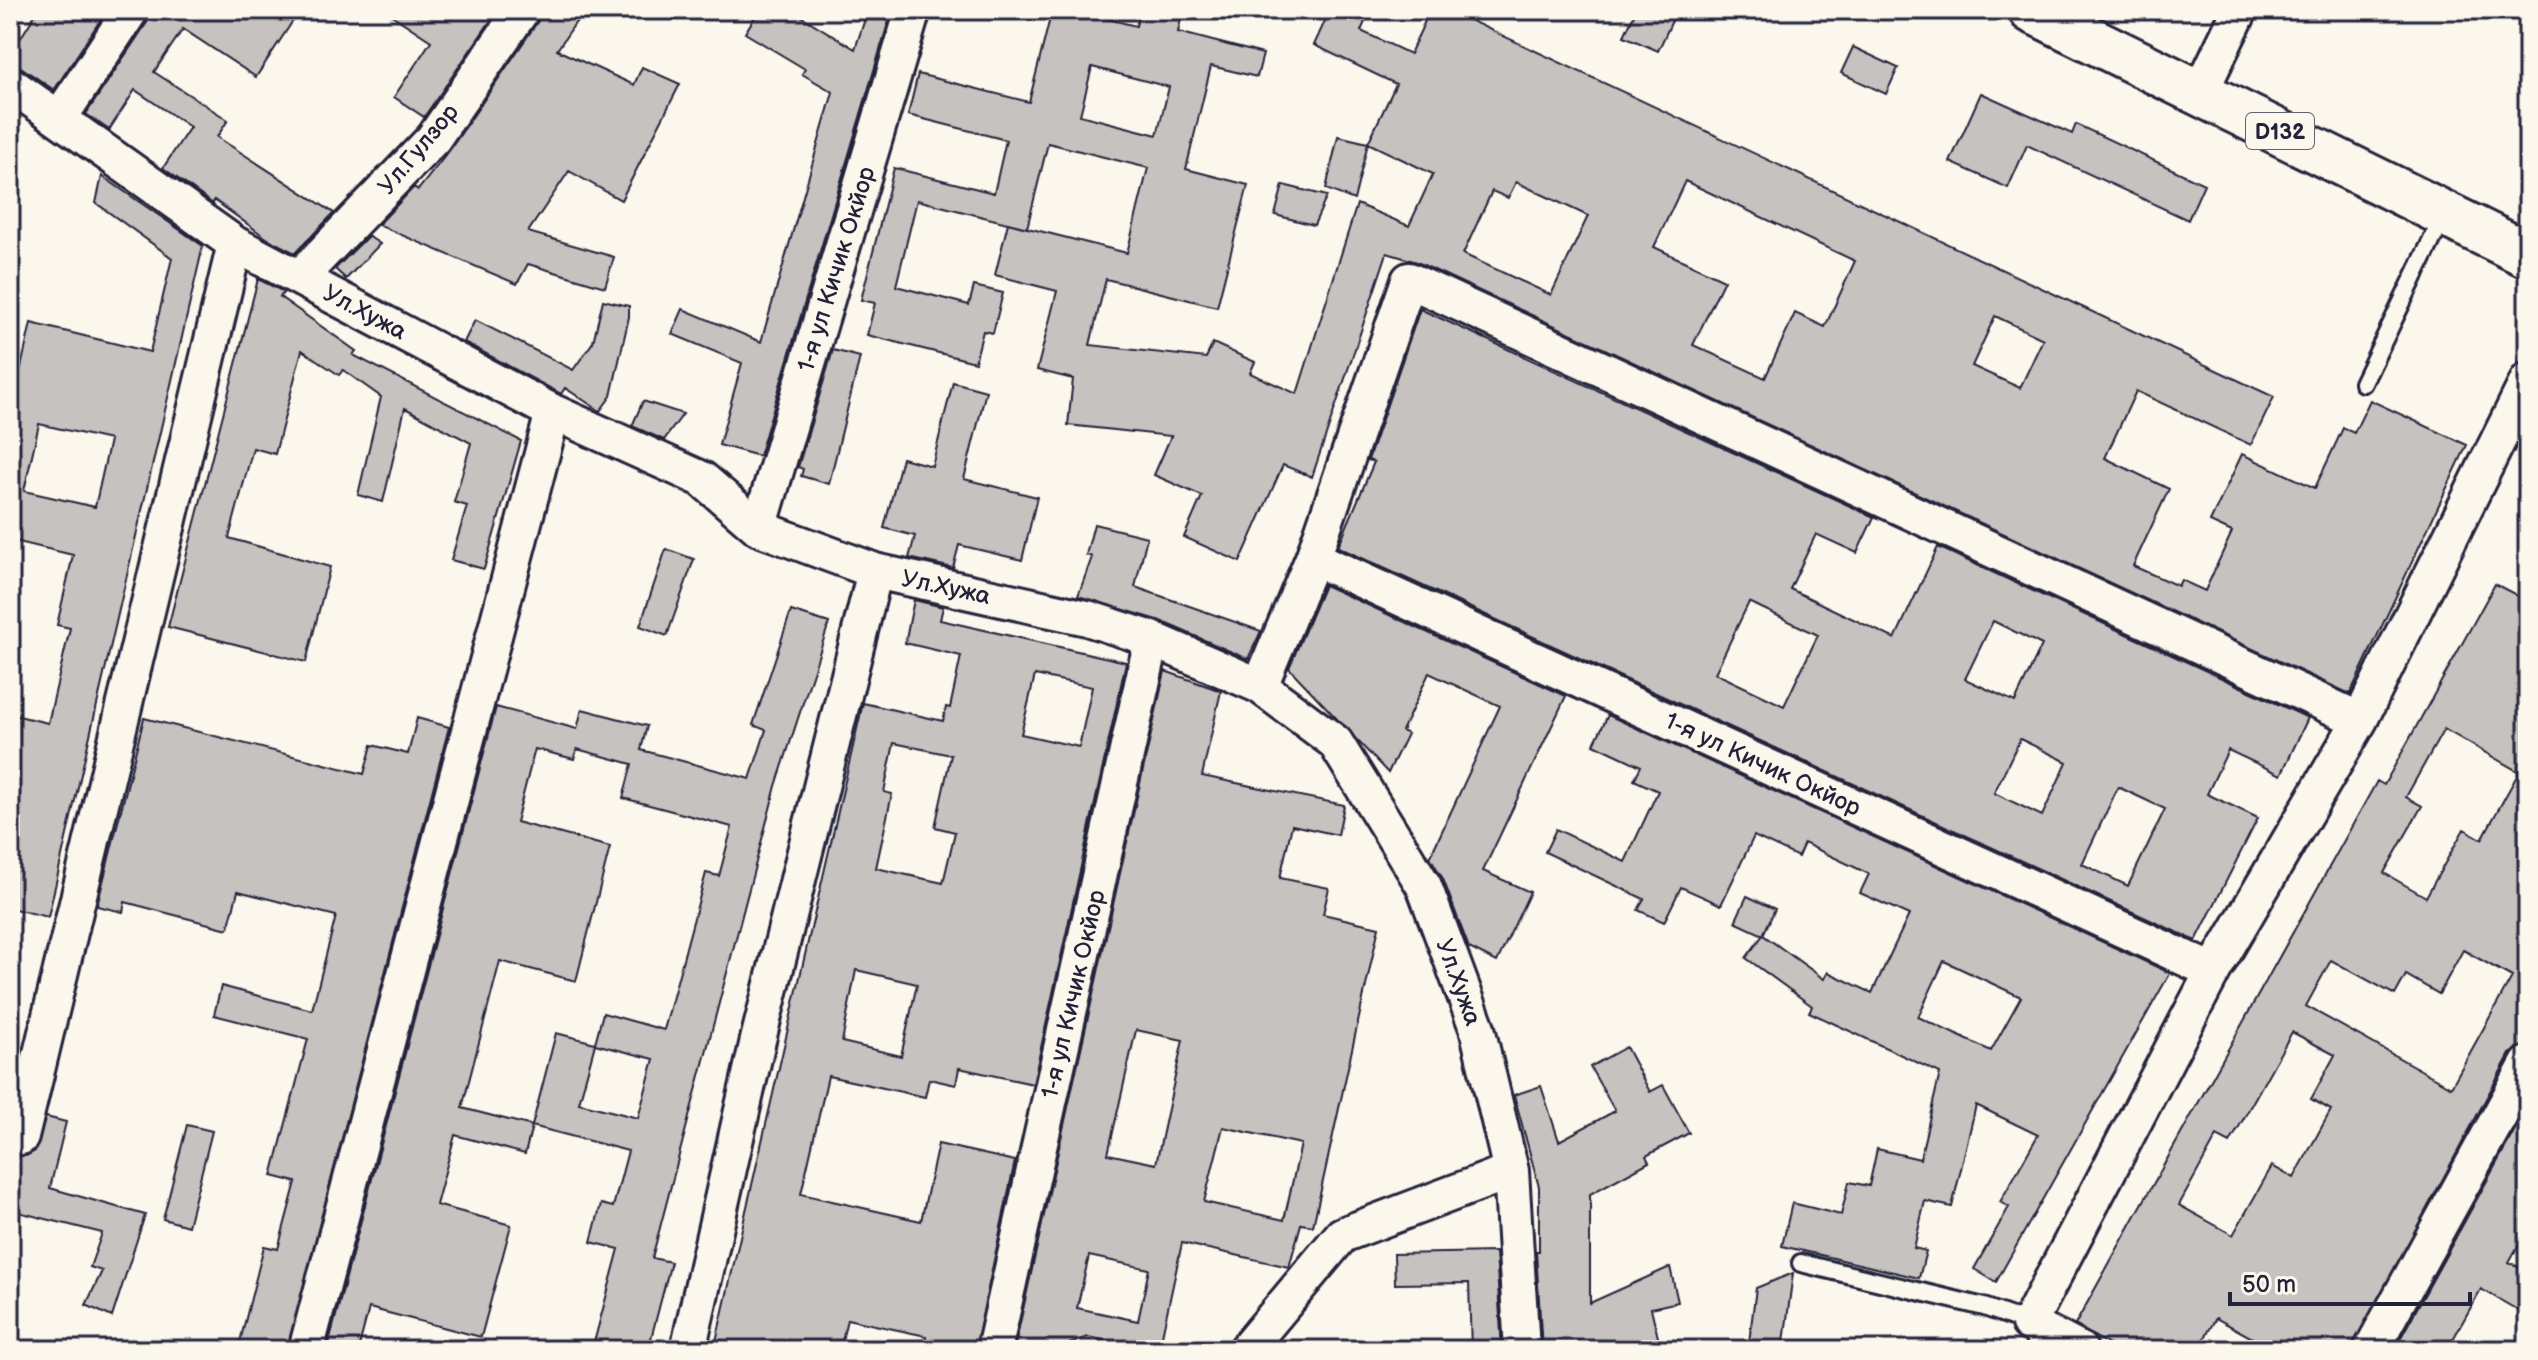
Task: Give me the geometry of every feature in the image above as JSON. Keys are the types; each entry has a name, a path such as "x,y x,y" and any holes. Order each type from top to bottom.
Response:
{"highway":[{"name":"D132","path":"2031,10 2201,91 2528,255"}],"street":[{"path":"60,117 131,10"},
{"name":"Ул.Гулзор","path":"300,277 433,139 522,10"},
{"name":"1-я ул Кичик Окйор","path":"759,528 913,10"},
{"path":"2201,91 2240,10"},
{"name":"Ул.Хужа","path":"10,84 235,244 553,412 702,479 759,528 875,571 1087,618 1152,639 1260,686 1335,742 1424,886 1477,1028 1511,1171 1522,1350"},
{"path":"21,1137 235,244"},
{"path":"1260,686 1313,558 1409,280 2360,720"},
{"path":"2080,1350 2032,1336 2213,971 2360,720 2528,380"},
{"path":"306,1350 553,412"},
{"name":"1-я ул Кичик Окйор","path":"1313,558 2213,971"},
{"path":"688,1350 758,1040 875,571"},
{"name":"1-я ул Кичик Окйор","path":"994,1350 1152,639"},
{"path":"2371,1350 2528,1064"},
{"path":"1246,1350 1342,1235 1511,1171"}],"lane":[{"path":"2363,383 2445,213"},
{"path":"1801,1263 1984,1307 2032,1336"}],"building":[{"path":"38,10 107,10 54,90 22,68 10,64 10,55"},
{"path":"151,10 300,10 256,77 183,29 154,72 228,120 217,137 334,213 295,253 268,239 214,200 213,204 163,168 190,127 135,90 109,130 86,114 148,21"},
{"path":"384,10 498,10 424,117 394,97 431,41"},
{"path":"542,10 584,10 557,50 634,85 642,67 680,84 621,200 569,171 528,232 614,257 605,287 528,264 517,284 378,225 414,187 418,190 449,151 538,21"},
{"path":"759,10 791,10 855,49 868,10 892,10 759,456 719,445 742,363 672,334 683,309 761,342 833,92 802,74 805,69 745,33"},
{"path":"1052,10 1072,10 1136,26 1140,10 1183,10 1178,32 1263,54 1257,77 1211,66 1186,169 1248,185 1217,307 1106,279 1090,345 1206,358 1213,343 1255,362 1250,373 1297,394 1357,204 1409,226 1433,174 1368,143 1396,84 1314,45 1330,10 1370,10 1361,31 1410,54 1430,10 1448,10 2274,397 2251,445 2136,391 2105,458 2169,489 2133,566 2178,586 2181,580 2205,591 2232,532 2210,522 2242,454 2315,488 2343,428 2354,433 2370,400 2467,445 2350,694 1417,262 1387,253 1312,477 1283,465 1240,562 1184,537 1202,496 1154,475 1171,436 1068,425 1073,379 1037,370 1057,291 995,275 1008,223 917,200 896,286 969,305 974,286 1003,293 993,333 983,331 975,362 867,335 875,303 861,300 894,168 994,193 1006,140 908,115 918,74 1029,102","holes":["1092,67 1169,87 1157,135 1080,115","1048,143 1148,168 1127,253 1027,228","1685,181 1855,261 1825,327 1795,313 1765,378 1693,345 1724,280 1654,247","1516,182 1588,216 1551,295 1463,254 1492,191 1508,198","1995,316 2043,339 2020,388 1972,366"]},
{"path":"1636,10 1677,10 1658,51 1624,36"},
{"path":"1853,47 1898,68 1886,94 1841,73"},
{"path":"1981,93 2072,134 2076,124 2204,184 2188,220 2027,145 2008,188 1950,162"},
{"path":"1338,136 1368,143 1354,200 1326,189"},
{"path":"102,176 203,246 48,917 10,908 10,714 48,723 70,628 57,625 73,555 10,540 10,392 15,394 31,323 150,352 172,258 96,203","holes":["39,424 110,440 95,507 24,491"]},
{"path":"1283,185 1327,196 1314,225 1275,215"},
{"path":"368,236 380,244 346,279 335,269"},
{"path":"258,279 284,292 280,297 356,351 353,355 521,441 484,569 451,560 467,506 454,502 471,443 405,408 383,502 358,495 381,397 343,370 339,375 302,350 275,454 253,448 229,538 330,567 306,662 168,627"},
{"path":"603,300 629,306 629,317 611,396 600,411 565,388 561,394 464,342 475,320 573,370 593,342"},
{"path":"1420,309 1874,517 1857,553 1816,534 1790,589 1895,639 1938,547 2308,718 2281,775 2228,750 2207,794 2258,818 2196,941 1338,547 1374,462 1368,460","holes":["1749,602 1818,635 1784,706 1715,673","1993,621 2042,645 2015,702 1965,679","2020,739 2067,762 2042,816 1994,793","2118,787 2165,809 2128,886 2082,864"]},
{"path":"833,350 860,357 829,484 801,476 803,469 798,467"},
{"path":"953,382 986,391 964,479 1037,497 1022,560 959,545 953,568 909,558 915,536 884,528 902,458 932,466"},
{"path":"643,401 683,414 664,440 632,426"},
{"path":"1094,524 1147,537 1135,587 1261,631 1248,659 1158,620 1078,596 1092,557 1086,555"},
{"path":"666,549 694,559 667,636 640,626"},
{"path":"2495,584 2528,601 2528,1044 2510,1054 2351,1350 2274,1350 2216,1318 2198,1350 2118,1350 2075,1325 2377,781 2384,785","holes":["2444,729 2519,772 2482,839 2464,829 2426,897 2384,873 2422,806 2406,797","2463,950 2512,977 2451,1087 2306,1006 2331,960 2395,995 2406,975 2439,994","2292,1032 2335,1055 2311,1099 2331,1110 2294,1178 2272,1166 2233,1235 2179,1205 2217,1136 2230,1143"]},
{"path":"1324,585 1566,696 1483,871 1530,892 1497,962 1469,948 1443,879 1430,857 1500,706 1429,673 1402,731 1407,734 1388,773 1289,668"},
{"path":"914,600 943,607 940,620 1126,662 1033,1084 959,1068 956,1085 929,1079 925,1097 828,1076 801,1194 921,1221 938,1144 1015,1161 975,1350 923,1350 926,1336 847,1319 840,1350 714,1350 863,703 943,721 946,707 950,708 961,656 905,643","holes":["1035,675 1092,687 1079,747 1021,734","894,743 951,755 935,827 955,832 943,883 876,868 892,794 884,792","856,970 917,984 901,1056 842,1042"]},
{"path":"791,611 829,623 776,786 652,1258 671,1262 648,1350 592,1350 619,1249 591,1242 601,1204 613,1207 628,1151 532,1126 525,1154 455,1135 436,1205 511,1225 481,1337 369,1308 358,1350 327,1350 496,707 577,729 582,709 647,726 641,750 750,779 766,730 753,725","holes":["535,749 574,759 577,749 632,764 623,798 732,827 719,876 706,873 664,1030 603,1013 595,1043 556,1033 532,1126 462,1108 500,961 576,981 610,847 516,822","595,1044 654,1059 638,1118 579,1103"]},
{"path":"1165,671 1221,691 1202,776 1344,805 1338,835 1292,825 1280,878 1329,888 1323,914 1379,927 1313,1226 1301,1224 1289,1267 1182,1243 1159,1350 1127,1350 1128,1345 1088,1337 1069,1344 1068,1350 1014,1350","holes":["1136,1030 1183,1040 1156,1164 1108,1154","1223,1127 1301,1144 1284,1220 1204,1202","1089,1256 1149,1269 1138,1321 1077,1308"]},
{"path":"1608,715 2170,973 1996,1282 1974,1269 2009,1207 2000,1202 2038,1135 1976,1105 1952,1207 1925,1201 1914,1248 1926,1251 1919,1278 1782,1246 1792,1203 1841,1215 1849,1182 1869,1186 1877,1149 1920,1159 1940,1073 1809,1012 1812,1006 1746,958 1763,935 1824,979 1828,972 1872,993 1909,915 1860,893 1869,874 1804,843 1798,857 1754,836 1721,905 1681,887 1664,922 1638,910 1644,899 1545,852 1556,829 1625,862 1658,791 1634,780 1641,766 1594,744","holes":["1944,961 2021,997 1991,1051 1918,1017"]},
{"path":"144,718 364,774 372,745 408,754 417,718 449,727 287,1350 238,1350 264,1246 278,1249 296,1182 272,1176 308,1039 214,1015 221,986 312,1010 336,916 238,891 228,929 125,902 123,912 97,906"},
{"path":"1747,896 1775,909 1763,935 1735,922"},
{"path":"1626,1047 1650,1092 1663,1085 1689,1133 1646,1156 1649,1162 1590,1194 1590,1303 1670,1267 1678,1302 1651,1308 1661,1350 1542,1350 1536,1251 1539,1251 1539,1187 1514,1095 1541,1086 1559,1141 1615,1111 1590,1067"},
{"path":"2528,1106 2528,1228 2509,1262 2528,1272 2528,1316 2481,1289 2447,1350 2394,1350"},
{"path":"46,1117 66,1122 50,1188 145,1215 112,1317 86,1305 102,1271 90,1267 102,1233 10,1210 10,1153 26,1156 35,1151"},
{"path":"187,1125 212,1131 188,1226 163,1219"},
{"path":"1496,1252 1502,1350 1471,1350 1469,1283 1395,1284 1394,1254"},
{"path":"1793,1273 1783,1350 1748,1350 1756,1288"}]}
